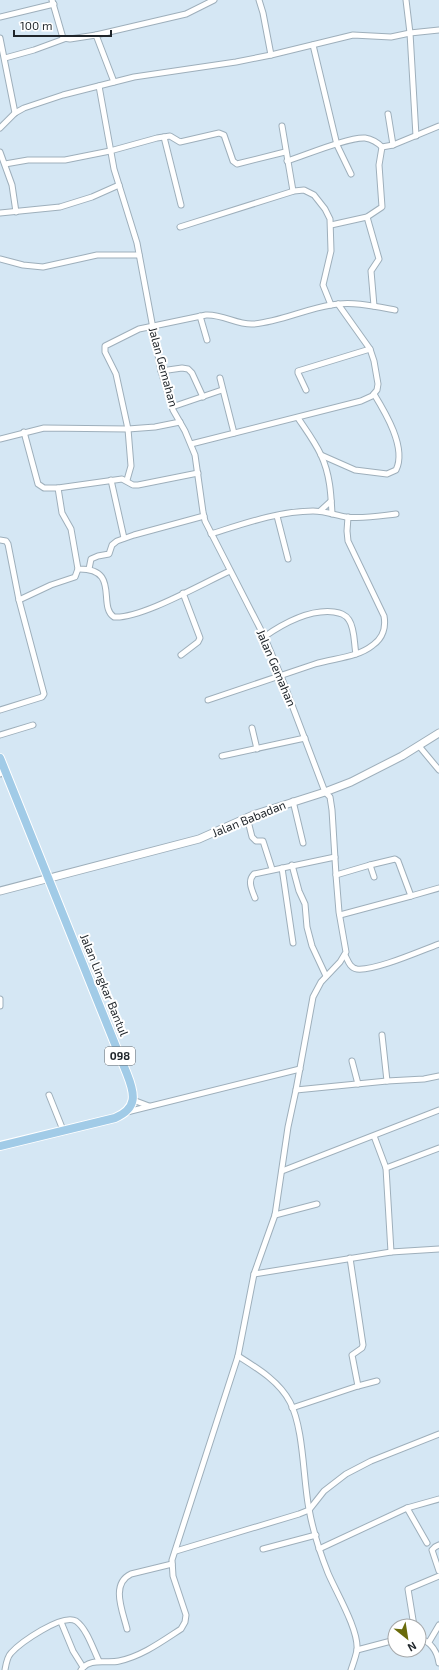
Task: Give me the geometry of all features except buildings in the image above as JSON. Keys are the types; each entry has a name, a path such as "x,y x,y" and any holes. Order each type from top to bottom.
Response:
{"main road":[{"name":"Jalan Babadan","path":"0,891 183,844 209,835 247,817 325,792 364,776 419,746 439,733"},
{"name":"098","path":"1,760 49,878"},
{"name":"Jalan Lingkar Bantul","path":"49,878 128,1074 133,1090 133,1100"},
{"path":"0,1146 115,1118 126,1112 133,1100"}],"street":[{"path":"5,58 34,50 64,39 96,35 181,16 214,0"},
{"path":"259,0 271,55"},
{"path":"406,0 410,33 416,136"},
{"path":"0,17 53,2 61,34 64,39"},
{"path":"0,128 15,113 33,104 114,82 271,55 353,35 390,37 439,30"},
{"path":"96,35 114,82"},
{"path":"0,38 15,113"},
{"path":"313,45 337,144 351,174"},
{"name":"Jalan Gemahan","path":"99,86 110,151 119,185 129,212 139,255 161,371 172,407 195,455 204,516 211,534 264,637 281,676 325,792 330,797 340,915 346,949 345,955"},
{"path":"388,114 392,144"},
{"path":"282,126 285,152 293,191"},
{"path":"382,147 416,136 439,126"},
{"path":"5,164 28,160 65,160 110,151 164,137 170,136 180,142 222,133 226,139 233,161 237,164 285,152"},
{"path":"164,137 181,205"},
{"path":"287,161 351,140 366,138 382,147"},
{"path":"331,225 368,217 382,207 379,165 382,147"},
{"path":"0,152 12,185 16,212"},
{"path":"0,213 60,207 92,197 119,185"},
{"path":"180,227 293,191 301,190 314,195 325,209 331,225 331,251 323,285 331,305"},
{"path":"368,217 379,259 370,272 374,306"},
{"path":"0,259 23,265 44,267 97,254 139,255"},
{"path":"126,480 131,466 128,429 116,374 104,347 140,329 200,316 216,315 241,323 252,324 275,320 331,305 348,303 395,310"},
{"path":"191,444 362,401 374,394 378,390 378,384 374,361 370,349 338,304"},
{"path":"200,316 206,340"},
{"path":"306,390 298,371 370,349"},
{"path":"161,371 182,368 188,369 192,373 203,397"},
{"path":"220,378 234,433"},
{"path":"172,407 222,390"},
{"path":"321,455 355,470 387,474 396,470 398,454 395,435 390,421 374,394"},
{"path":"298,418 321,455 329,481 332,514"},
{"path":"0,439 44,428 128,429 156,427 180,422"},
{"path":"24,432 38,484 44,488 58,488 122,479 135,485 198,473"},
{"path":"111,480 124,538"},
{"path":"19,600 51,585 75,577 77,574 78,569 71,529 62,513 58,488"},
{"path":"320,511 331,501"},
{"path":"211,534 245,524 302,511 320,511 348,517 396,514"},
{"path":"89,569 91,559 110,554 112,546 117,541 204,516"},
{"path":"277,516 288,559"},
{"path":"208,700 317,664 356,654 367,650 377,642 383,634 385,622 380,604 348,541 348,517"},
{"path":"0,540 6,541 8,544 19,600 44,695 42,697 0,710"},
{"path":"78,569 89,569 99,575 104,581 108,610 114,617 138,613 230,571"},
{"path":"181,655 198,642 200,638 183,593"},
{"path":"264,637 282,625 313,613 341,613 350,621 356,654"},
{"path":"0,735 33,725"},
{"path":"252,728 257,748"},
{"path":"222,756 305,738"},
{"path":"419,746 439,770"},
{"path":"0,774 1,760"},
{"path":"293,801 303,843"},
{"path":"247,817 252,837 256,841 263,841 272,869"},
{"path":"255,898 250,882 251,877 256,873 335,857"},
{"path":"336,875 395,859 398,861 411,896"},
{"path":"292,865 299,891 305,904 307,927 312,946 326,976"},
{"path":"370,865 374,877"},
{"path":"282,868 293,943"},
{"path":"340,915 439,888"},
{"path":"61,1622 71,1647 82,1668 99,1661 118,1661 136,1656 163,1641 184,1626 186,1615 176,1588 172,1564 238,1356 254,1274 275,1216 288,1127 313,997 326,976 345,955 352,966 357,969 381,965 439,944"},
{"path":"0,999 0,1006"},
{"path":"382,1035 387,1081"},
{"path":"352,1061 358,1084"},
{"path":"126,1112 300,1069"},
{"path":"296,1090 424,1079 439,1076"},
{"path":"49,1095 63,1130"},
{"path":"133,1100 149,1106"},
{"path":"282,1171 439,1110"},
{"path":"374,1136 386,1168 391,1252"},
{"path":"386,1168 439,1148"},
{"path":"275,1216 317,1204"},
{"path":"254,1274 391,1252 439,1249"},
{"path":"350,1258 362,1343 362,1348 352,1355 358,1386"},
{"path":"238,1356 274,1382 283,1392 292,1408 300,1440 309,1510 319,1549 327,1572 355,1634 357,1650 351,1670"},
{"path":"292,1408 377,1381"},
{"path":"176,1551 288,1518 309,1510 324,1491 346,1474 371,1460 439,1434"},
{"path":"319,1549 407,1508 439,1498"},
{"path":"407,1508 427,1543"},
{"path":"262,1549 316,1535"},
{"path":"439,1545 432,1550 439,1571"},
{"path":"127,1629 118,1592 120,1585 126,1577 131,1574 172,1564"},
{"path":"413,1618 408,1589 439,1576"},
{"path":"5,1670 8,1659 13,1651 39,1631 50,1625 72,1620 76,1622 85,1633 99,1661"},
{"path":"439,1625 429,1642 435,1650 439,1663"},
{"path":"357,1650 387,1642"}]}
